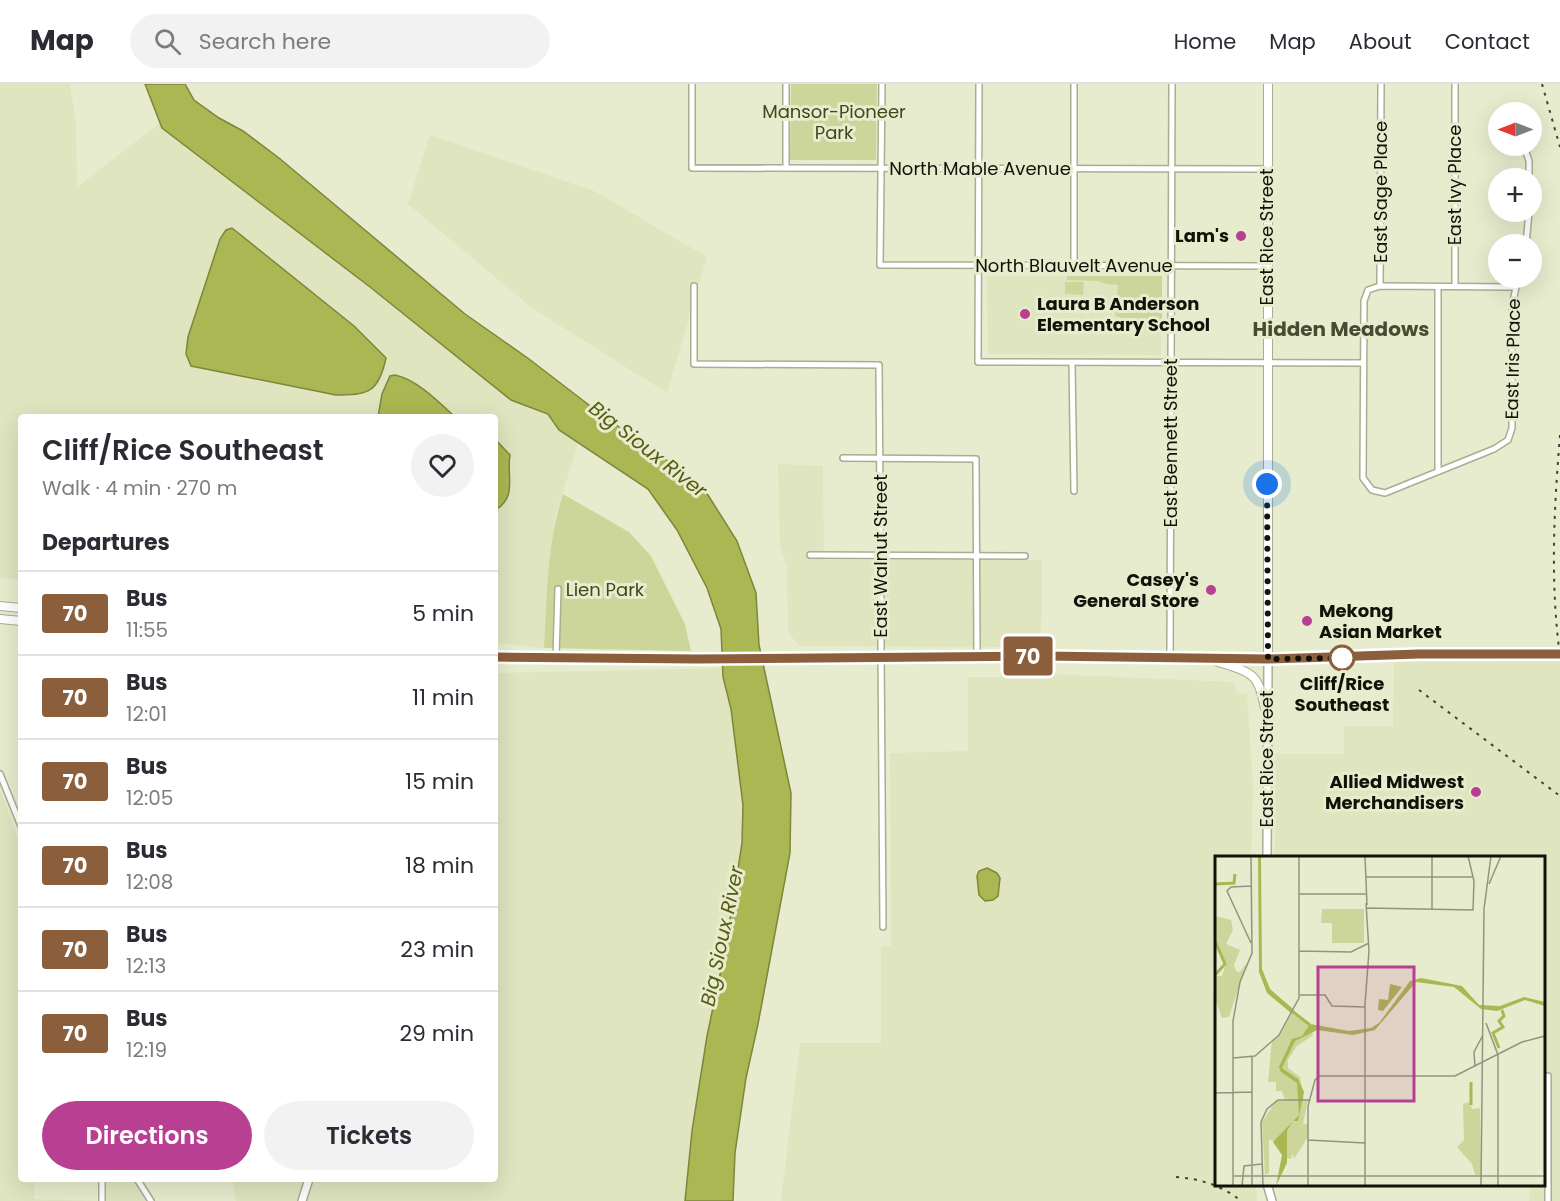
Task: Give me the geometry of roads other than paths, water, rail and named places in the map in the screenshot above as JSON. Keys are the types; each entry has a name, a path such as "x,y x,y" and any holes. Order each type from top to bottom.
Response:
{"main road":[{"name":"East Rice Street","path":"1268,84 1268,659"},
{"path":"0,606 18,608"},
{"path":"0,619 18,621"},
{"path":"498,657 697,659 977,656 1268,659 1419,654 1560,654"},
{"path":"1208,659 1244,670 1255,678 1260,687 1268,717"}],"street":[{"name":"North Mable Avenue","path":"692,84 692,168 1268,169"},
{"path":"786,84 786,168"},
{"path":"880,168 882,84"},
{"path":"979,84 978,362 1363,363"},
{"path":"1074,84 1074,266"},
{"name":"East Bennett Street","path":"1170,659 1172,84"},
{"name":"East Sage Place","path":"1382,84 1380,286 1368,290 1364,301 1363,478 1372,490 1384,493 1438,471"},
{"name":"East Ivy Place","path":"1455,84 1455,286"},
{"name":"North Blauvelt Avenue","path":"880,168 880,265 1268,266"},
{"name":"East Walnut Street","path":"694,286 694,364 879,365 883,927"},
{"path":"1380,286 1488,287"},
{"path":"1438,287 1438,471"},
{"name":"East Iris Place","path":"1438,471 1494,449 1508,440 1512,428 1512,320 1515,288"},
{"path":"1072,363 1074,491"},
{"path":"843,458 976,459 977,656"},
{"path":"810,555 1025,556"},
{"path":"556,657 558,589"},
{"name":"East Rice Street","path":"1267,856 1268,659"},
{"path":"0,774 18,819"},
{"path":"1548,1076 1548,1201"},
{"path":"102,1182 102,1201"},
{"path":"139,1182 151,1201"},
{"path":"302,1201 308,1182"},
{"path":"1267,1186 1272,1201"}],"water":[{"name":"Big Sioux River","path":"145,84 185,84 194,100 219,118 243,131 279,158 465,314 671,463 708,495 737,541 756,593 759,645 791,793 790,853 746,1078 735,1153 733,1201 685,1201 692,1131 707,1036 725,951 742,843 743,805 731,709 723,677 721,629 707,588 677,530 648,489 559,430 548,414 511,400 370,287 162,128"},
{"path":"232,228 354,326 386,358 380,378 371,389 357,394 336,395 191,366 186,354 188,337 220,239 226,230"},
{"path":"395,375 411,381 435,398 452,414 379,414 382,394 390,376"},
{"path":"498,442 510,455 509,492 498,508"},
{"path":"987,868 997,873 1000,878 998,896 993,900 985,901 979,895 977,876 979,871"}],"railway":[{"path":"1542,84 1560,147"},
{"path":"1560,435 1554,546 1555,601 1560,656"},
{"path":"1419,690 1560,796"},
{"path":"1176,1177 1210,1184 1241,1201"}],"place":[{"name":"Lam's","path":"1241,236"},
{"name":"Laura B Anderson Elementary School","path":"1025,314"},
{"name":"Casey's General Store","path":"1211,590"},
{"name":"Mekong Asian Market","path":"1307,621"},
{"name":"Cliff/Rice Southeast","path":"1342,658"},
{"name":"Allied Midwest Merchandisers","path":"1476,792"}],"district":[{"name":"Hidden Meadows","path":"1341,329"}],"park label":[{"name":"Mansor-Pioneer Park","path":"834,122"},
{"name":"Lien Park","path":"605,590"}]}
